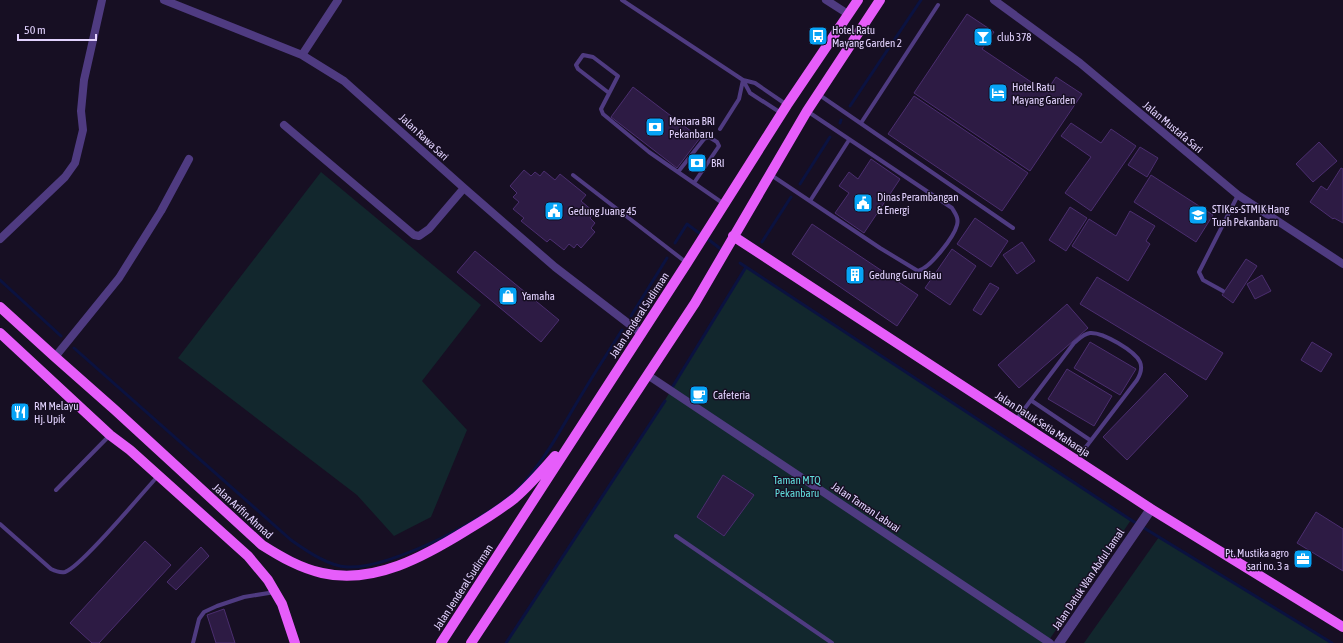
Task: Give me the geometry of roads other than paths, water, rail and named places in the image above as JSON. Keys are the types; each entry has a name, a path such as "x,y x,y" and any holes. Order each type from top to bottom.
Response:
{"main road":[{"name":"Jalan Jenderal Sudirman","path":"441,643 642,334 784,109 858,0"},
{"path":"471,643 649,376 695,303 806,111 880,0"},
{"name":"Jalan Datuk Setia Maharaja","path":"733,236 1151,509 1343,627"},
{"name":"Jalan Arifin Ahmad","path":"0,307 54,357 116,410 262,545 290,562 330,575 358,576 398,567 454,538 492,516 531,484 581,428"},
{"path":"0,333 110,435 130,450 248,556 276,592 295,643"}],"street":[{"path":"0,239 65,177 75,163 83,130 81,111 84,80 102,0"},
{"name":"Jalan Rawa Sari","path":"164,0 302,55 327,69 360,93 464,188 555,267 642,334"},
{"path":"302,55 338,0"},
{"path":"826,0 848,14"},
{"name":"Jalan Mustafa Sari","path":"994,0 1080,63 1238,195 1343,264"},
{"path":"284,125 414,235 419,236 429,230 464,188"},
{"path":"54,357 119,278 161,211 189,159"},
{"name":"Jalan Taman Labuai","path":"649,376 1050,643"},
{"name":"Jalan Datuk Wan Abdul Jamal","path":"1059,643 1151,509"}],"lane":[{"path":"622,0 743,80 755,83 784,109"},
{"path":"861,123 938,4"},
{"path":"609,93 578,69 576,66 583,55 593,57 617,75 618,78 601,109 603,114 649,152 724,205"},
{"path":"743,80 750,92 784,109"},
{"path":"720,129 739,99 743,80"},
{"path":"818,94 1013,228"},
{"path":"770,174 880,248 918,271 924,270 929,265 953,235 958,224 956,214 952,208 806,111"},
{"path":"678,172 704,139 709,137 713,139 719,146 694,183"},
{"path":"810,201 849,140"},
{"path":"573,175 687,263"},
{"path":"1223,291 1203,280 1199,272 1238,195"},
{"path":"1016,421 1074,343 1082,336 1090,333 1098,334 1123,347 1137,357 1141,364 1141,373 1076,460"},
{"path":"1032,401 1090,440"},
{"path":"56,490 110,435"},
{"path":"0,524 50,569 65,572 80,561 158,476"},
{"path":"676,536 832,643"},
{"path":"193,643 199,619 204,612 244,597 276,592"}],"waterway":[{"path":"850,106 921,0"},
{"path":"800,184 830,137"},
{"path":"762,242 791,197"},
{"path":"675,243 687,224 699,233"},
{"path":"709,240 722,250"},
{"path":"631,316 667,258"},
{"path":"740,263 1131,520 1332,643"},
{"path":"673,386 746,267"},
{"path":"0,280 61,336"},
{"path":"74,348 291,540 325,561 347,567 365,566 414,551 466,525 508,498 522,485 547,452 622,330"},
{"path":"506,643 665,401"}],"place":[{"name":"Hotel Ratu Mayang Garden 2","path":"818,36"},
{"name":"club 378","path":"983,37"},
{"name":"Hotel Ratu Mayang Garden","path":"998,93"},
{"name":"Menara BRI Pekanbaru","path":"655,127"},
{"name":"BRI","path":"697,163"},
{"name":"Dinas Perambangan & Energi","path":"863,203"},
{"name":"Gedung Juang 45","path":"554,211"},
{"name":"STIKes-STMIK Hang Tuah Pekanbaru","path":"1198,215"},
{"name":"Gedung Guru Riau","path":"855,275"},
{"name":"Yamaha","path":"508,296"},
{"name":"Cafeteria","path":"699,395"},
{"name":"RM Melayu Hj. Upik","path":"20,412"},
{"name":"Pt. Mustika agro sari no. 3 a","path":"1303,559"}],"park label":[{"name":"Taman MTQ Pekanbaru","path":"797,486"}]}
